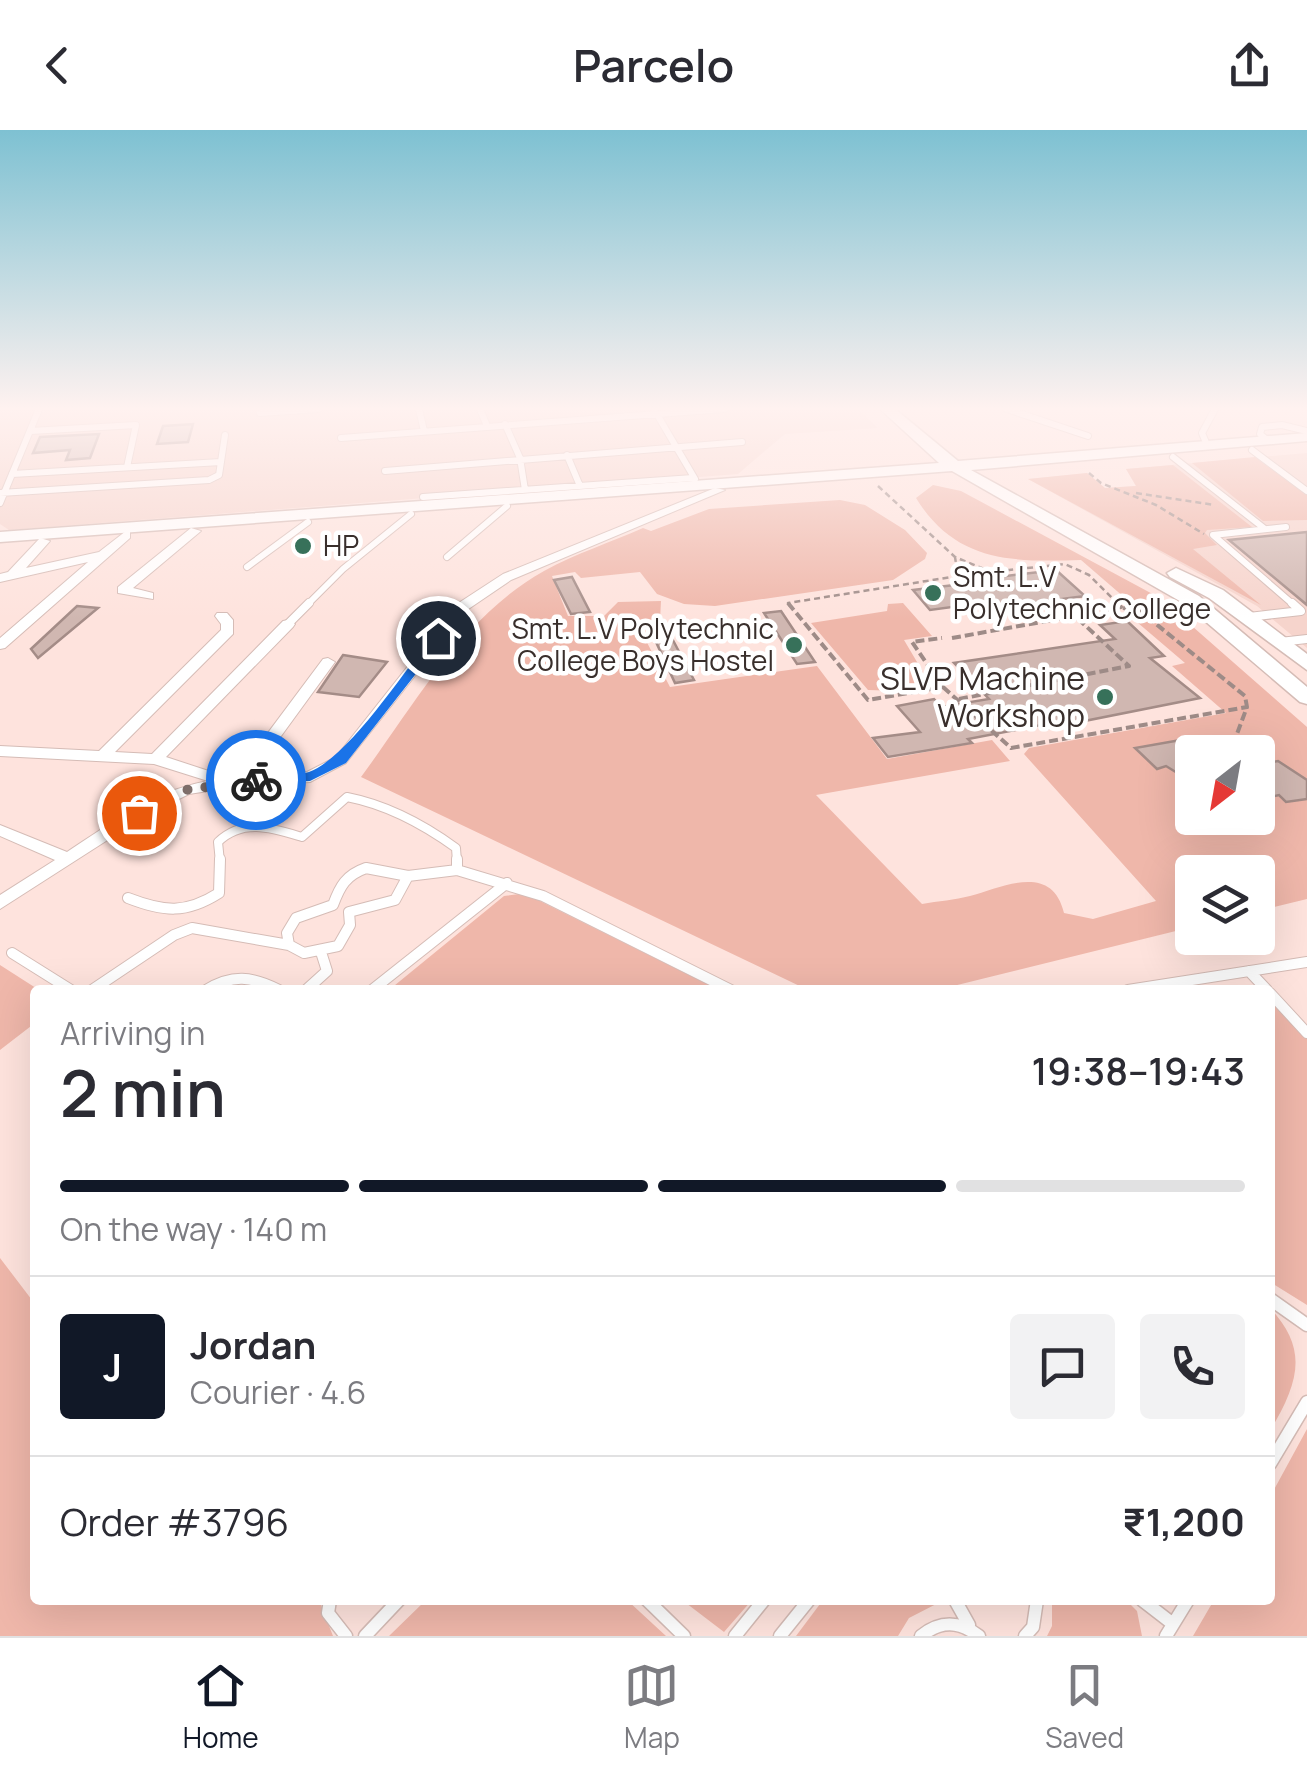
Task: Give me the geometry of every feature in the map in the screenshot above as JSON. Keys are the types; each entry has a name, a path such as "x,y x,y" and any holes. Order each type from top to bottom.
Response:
{"main road":[{"path":"0,540 44,541 195,531 828,479"},
{"path":"0,540 411,514 717,487 875,479"},
{"path":"953,479 1015,494 1216,594 1307,664"},
{"path":"993,479 1192,600 1307,698"},
{"path":"1014,479 1015,494"},
{"path":"1226,629 1251,622"}],"street":[{"path":"0,903 139,813 185,790 310,777 341,760 462,607 507,578 717,487"},
{"path":"148,596 124,590 195,531"},
{"path":"0,646 126,535"},
{"path":"0,586 44,541"},
{"path":"7,576 103,554"},
{"path":"104,756 228,631 222,616"},
{"path":"156,758 288,624"},
{"path":"233,782 328,662"},
{"path":"0,750 156,758 233,782"},
{"path":"0,830 68,859"}],"lane":[{"path":"0,503 2,493 210,479"},
{"path":"523,479 525,490"},
{"path":"577,479 580,486"},
{"path":"423,498 675,479"},
{"path":"696,479 717,487"},
{"path":"1201,479 1265,529"},
{"path":"447,557 508,506"},
{"path":"288,624 343,568 411,514"},
{"path":"248,567 318,519"},
{"path":"1213,535 1286,528"},
{"path":"1213,535 1301,611 1251,622"},
{"path":"1278,642 1307,638"},
{"path":"128,898 156,910 190,911 220,893 222,880 216,857 218,842 227,830 256,825 302,837 347,798 366,800 435,832 456,848 456,870"},
{"path":"290,945 287,932 296,918 334,905 351,873 366,868 408,876 456,870 543,896 720,985"},
{"path":"99,985 174,935 192,928 290,945 304,953 338,946 346,936 349,912 395,900 408,876"},
{"path":"378,985 507,883"},
{"path":"312,985 327,971 321,952"},
{"path":"12,953 63,985"},
{"path":"1158,985 1307,962"},
{"path":"1249,970 1263,985"},
{"path":"213,985 223,978 243,975 268,985"},
{"path":"1275,998 1307,1033"},
{"path":"1275,1303 1307,1326"},
{"path":"1275,1456 1307,1402"},
{"path":"329,1605 328,1614 346,1636"},
{"path":"365,1636 394,1605"},
{"path":"652,1605 684,1636"},
{"path":"735,1636 760,1605"},
{"path":"780,1636 805,1605"},
{"path":"957,1605 962,1617 979,1634"},
{"path":"1024,1636 1033,1628 1037,1605"},
{"path":"1147,1605 1170,1630 1185,1605"},
{"path":"921,1636 930,1626 944,1622 979,1634"}],"path":[{"path":"1096,479 1131,492 1212,505 1233,504"},
{"path":"870,480 955,558 991,572 1065,564 1089,575 1121,607"},
{"path":"1131,492 1200,532 1213,535"},
{"path":"943,688 868,700 788,603 958,576 955,558"},
{"path":"952,638 1121,607 1140,611 1245,696 1247,707 1237,735"},
{"path":"959,699 1128,666 1075,616"},
{"path":"942,638 912,642 943,688 1011,748 1247,707"}],"shaded area":[{"path":"0,479 669,479 9,530 0,524"},
{"path":"1029,479 1095,479 1105,488 1136,486 1132,479 1307,479 1307,648 1257,606"},
{"path":"1029,479 1095,479 1105,488 1136,486 1132,479 1191,479 1252,527 1207,530 1205,533 1217,545 1193,549 1261,605"},
{"path":"1212,479 1285,479 1307,495 1307,520 1263,521"},
{"path":"933,485 961,491 1160,598 1307,727 1307,899 1275,907 1275,855 1175,855 1175,931 957,985 798,985 361,777 465,637 515,590 544,571 643,528 651,531 709,509 840,500 865,505 905,530 927,553 925,559 893,580 715,606 684,604 657,594 640,572 581,578 575,572 552,576 568,616 604,616 618,602 661,601 660,620 639,627 670,687 817,666 887,759 992,740 1010,761 816,795 922,904 1025,882 1049,888 1058,897 1064,913 1093,919 1156,901 1024,754 1029,748 1226,713 1172,666 1185,663 1131,617 1132,604 1081,560 1009,558 968,547 949,535 916,498"},
{"path":"903,603 932,636 904,640 930,684 902,691 868,690 811,623 887,611 888,604"},
{"path":"528,895 709,985 395,985 504,896"},
{"path":"0,965 31,985 30,1027 0,1050"},
{"path":"1275,1002 1307,1034 1307,1305 1275,1285"},
{"path":"0,1258 30,1297 30,1605 321,1605 333,1636 0,1636"},
{"path":"1275,1314 1290,1337 1295,1365 1275,1422"},
{"path":"1307,1429 1307,1636 1193,1636 1211,1605 1275,1605 1275,1488"},
{"path":"421,1605 632,1605 666,1636 389,1636"},
{"path":"689,1605 748,1605 724,1632"},
{"path":"819,1605 934,1605 909,1618 898,1636 796,1636"},
{"path":"1052,1605 1131,1605 1137,1611 1142,1636 1047,1636 1052,1626"}],"building":[{"path":"1307,532 1307,605 1229,540 1287,534"},
{"name":"Smt. L.V Polytechnic College","path":"1056,570 1085,596 994,608 989,602 930,610 913,590 971,583 964,576 985,573 990,578"},
{"path":"572,577 590,612 571,614 554,580"},
{"path":"77,606 98,608 38,658 31,649"},
{"path":"781,611 815,662 797,664 764,613"},
{"path":"1127,621 1164,656 1150,658 1200,698 1044,729 1041,725 968,739 972,743 888,757 873,738 920,732 897,706 934,699 941,707 989,699 954,663 1115,639 1100,625"},
{"path":"666,627 694,680 675,683 650,629"},
{"path":"343,655 387,662 359,697 318,692"},
{"path":"1175,741 1175,772 1166,766 1157,769 1135,748"},
{"path":"1275,762 1307,780 1307,799 1286,802 1275,796"}],"way so far":[{"path":"139,813 185,790 256,780"}],"place":[{"name":"HP","path":"303,546"},
{"name":"Smt. L.V Polytechnic College","path":"933,593"},
{"name":"Smt. L.V Polytechnic College Boys Hostel","path":"794,645"},
{"name":"SLVP Machine Workshop","path":"1105,697"}],"route":[{"path":"256,780 310,777 341,760 438,638"}]}
